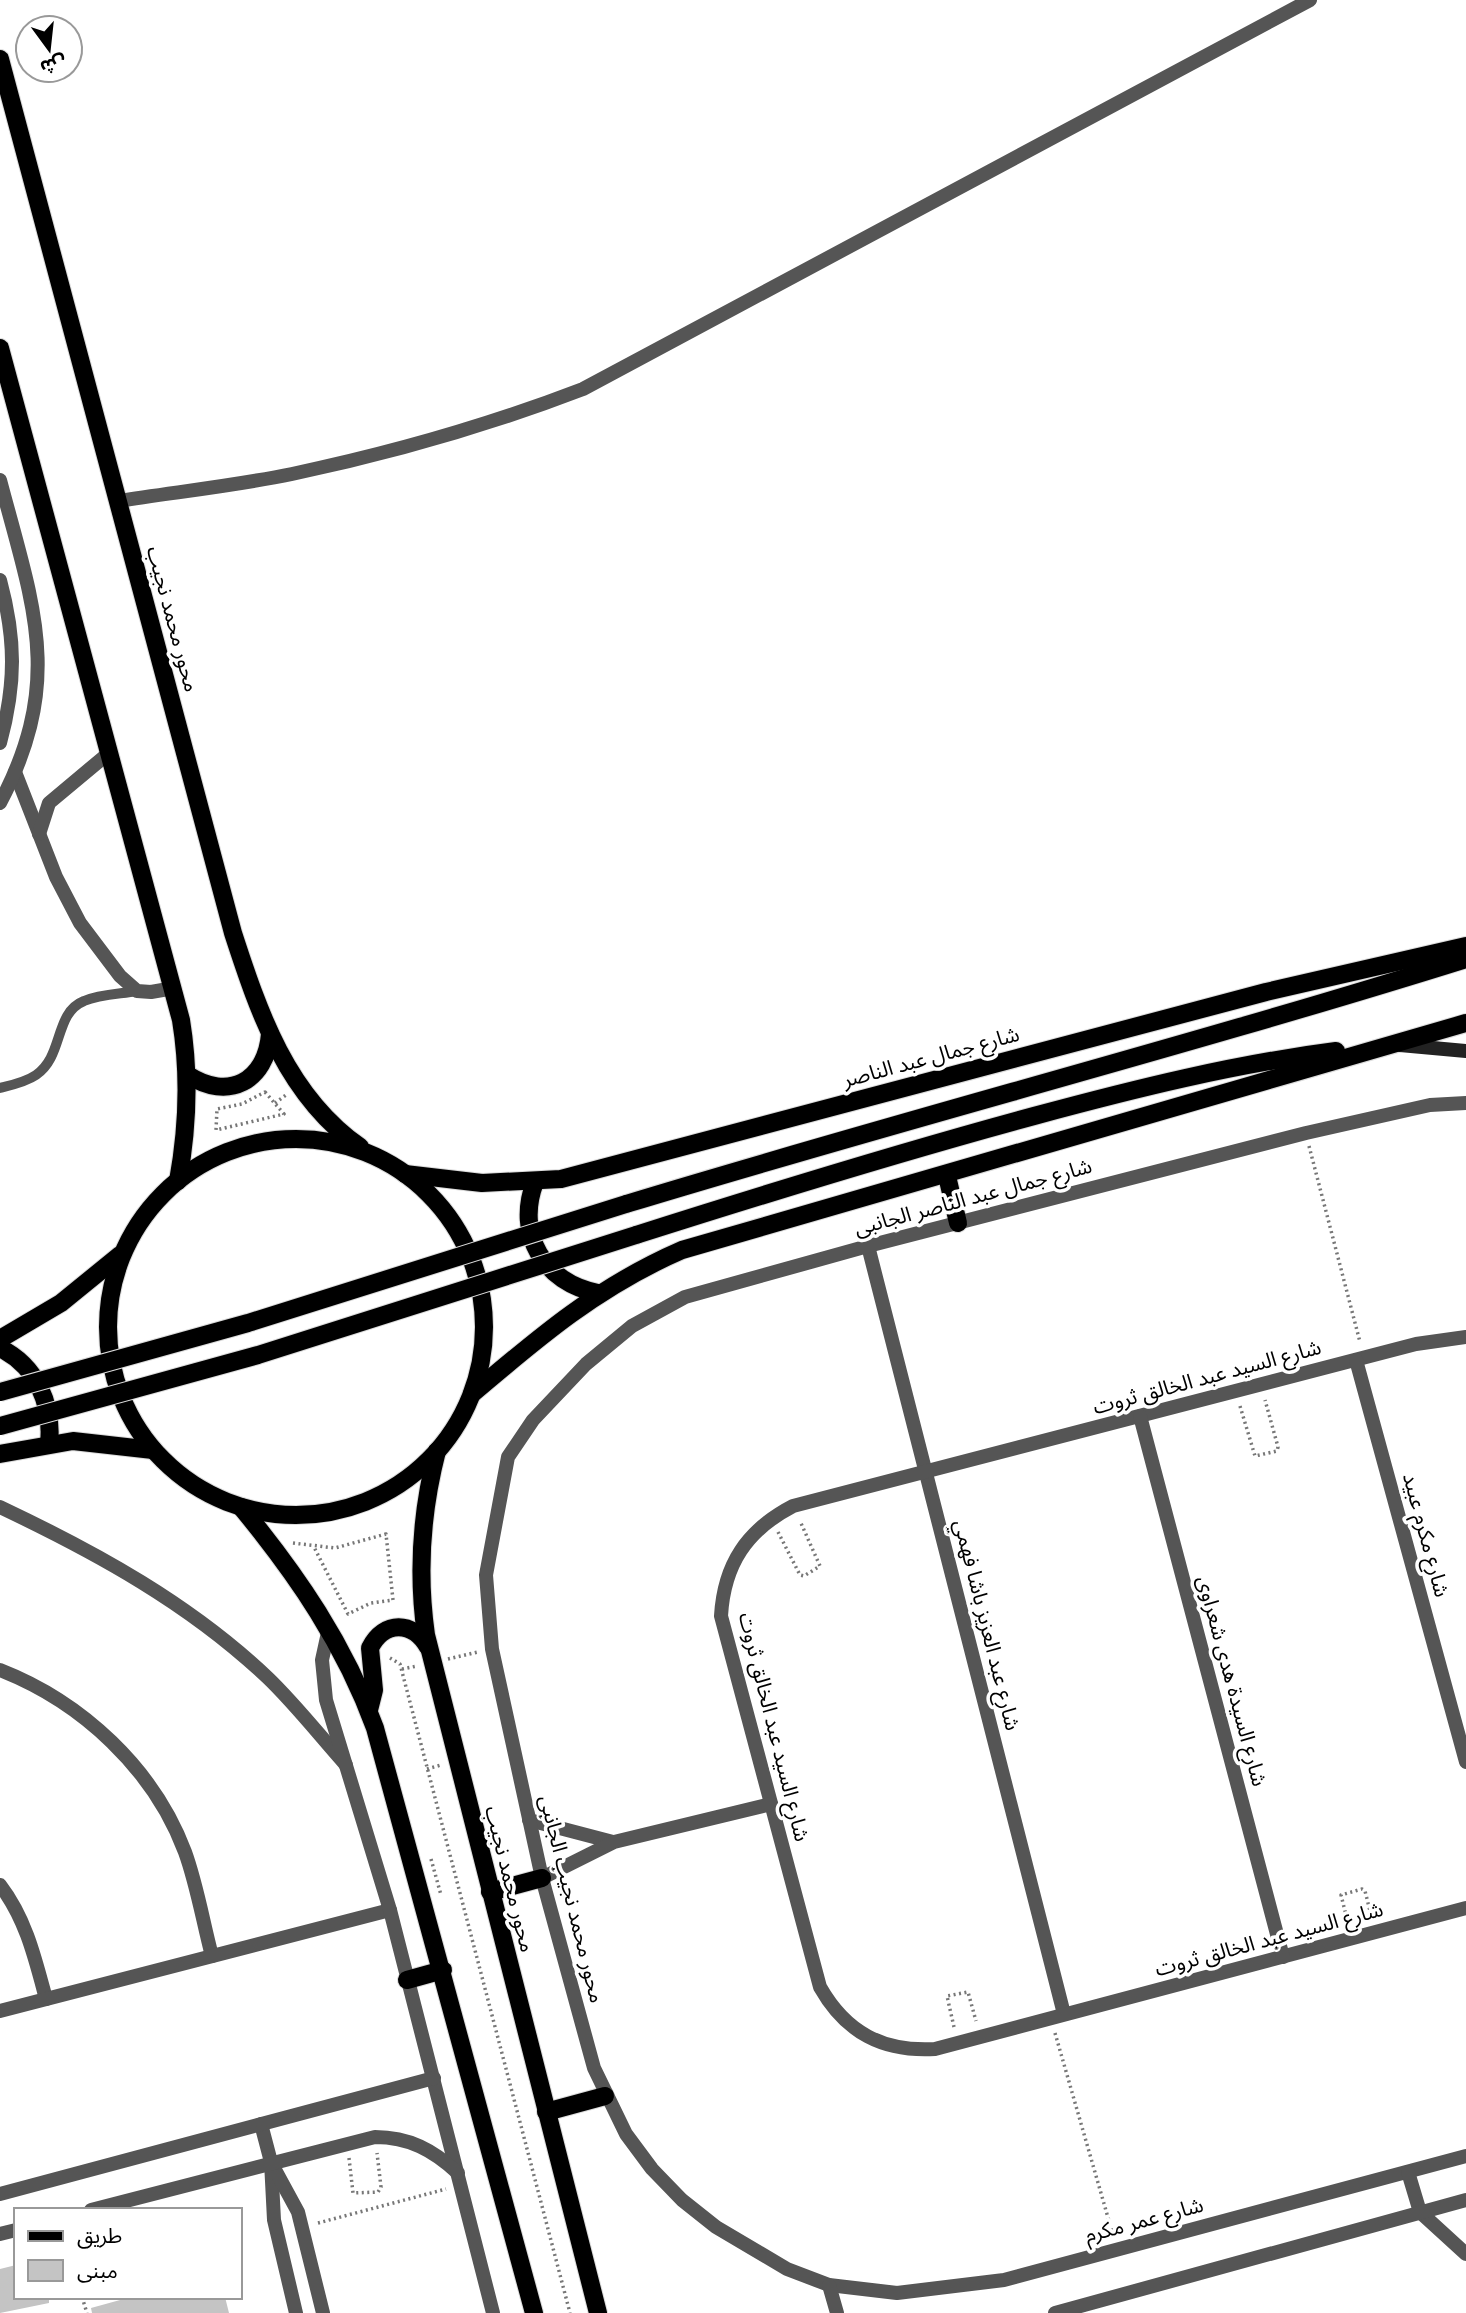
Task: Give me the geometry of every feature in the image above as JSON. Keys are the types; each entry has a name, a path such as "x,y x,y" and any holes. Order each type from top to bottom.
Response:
{"main road":[{"name":"محور محمد نجيب","path":"0,59 233,933 270,1034 288,1069 314,1105 371,1155"},
{"path":"0,348 174,988 188,1075 188,1110 178,1181"},
{"name":"شارع جمال عبد الناصر","path":"405,1174 482,1183 561,1179 1266,992 1466,946"},
{"path":"0,1392 286,1312 792,1153 1286,1014 1466,959"},
{"path":"471,1394 547,1330 598,1293 653,1263 712,1239 947,1176 1466,1023"},
{"path":"188,1075 202,1084 235,1086 250,1078 262,1066 268,1051 270,1034"},
{"path":"0,1426 283,1347 893,1156 1138,1088 1307,1055 1392,1044 1466,1051"},
{"path":"315,1140 371,1155 405,1174 449,1217 465,1244 483,1303 484,1334 480,1364 471,1394 457,1424 437,1451 411,1476 380,1494 347,1507 312,1514 276,1514 241,1507 208,1494 178,1474 153,1450 135,1426 121,1399 110,1360 108,1311 113,1281 123,1253 146,1213 178,1181 229,1152 276,1141 315,1140"},
{"path":"947,1176 958,1223"},
{"path":"535,1182 530,1195 528,1222 541,1259 560,1279 585,1291 598,1293"},
{"path":"0,1339 61,1303 123,1253"},
{"path":"0,1348 19,1360 38,1384 49,1413 49,1444"},
{"path":"0,1454 49,1444 99,1442 153,1450"},
{"name":"محور محمد نجيب","path":"437,1451 429,1482 421,1546 422,1606 428,1647 598,2313"},
{"path":"241,1507 291,1570 329,1628 358,1681 369,1710 443,1970 534,2313"},
{"path":"369,1710 374,1690 370,1648 380,1633 388,1628 406,1627 421,1636 428,1647"},
{"path":"490,1892 542,1878"},
{"path":"407,1979 443,1970"},
{"path":"546,2112 605,2096"}],"street":[{"path":"118,501 262,479 324,466 503,418 583,388 1310,0"},
{"path":"0,480 39,637 38,694 25,750 0,803"},
{"path":"0,580 13,639 12,691 0,743"},
{"path":"38,834 50,803 110,752"},
{"path":"15,772 55,877 80,923 120,976 137,991 151,992 174,988"},
{"name":"شارع جمال عبد الناصر الجانبى","path":"533,1420 604,1349 632,1326 685,1297 868,1246 1306,1133 1430,1105 1466,1102"},
{"name":"شارع عبد العزيز باشا فهمي","path":"868,1246 926,1472 1057,2016"},
{"name":"شارع السيد عبد الخالق ثروت","path":"1466,1337 1416,1344 793,1506 771,1517 753,1532 734,1560 723,1592 721,1616 820,1987 831,2008 857,2031 888,2047 911,2050 958,2042 1466,1908"},
{"name":"شارع مكرم عبيد","path":"1360,1359 1466,1762"},
{"name":"شارع السيدة هدى شعراوى","path":"1140,1416 1283,1957"},
{"name":"محور محمد نجيب الجانبى","path":"533,1420 508,1457 486,1575 492,1648 542,1878 594,2068 605,2096 626,2134 652,2169 682,2200 716,2227 787,2269 829,2286"},
{"path":"0,1507 122,1570 164,1595 205,1625 269,1679 349,1769"},
{"path":"329,1628 322,1660 322,1682 390,1910 493,2313"},
{"path":"0,1670 43,1690 80,1714 113,1743 143,1776 167,1813 186,1853 212,1956"},
{"path":"542,1878 614,1842 771,1804"},
{"path":"529,1820 614,1842"},
{"path":"0,1885 12,1900 27,1932 46,1999"},
{"path":"0,2011 390,1910"},
{"path":"0,2194 434,2078"},
{"path":"261,2124 271,2162 274,2220 296,2313"},
{"path":"98,2208 347,2142 375,2137 416,2143 439,2155 460,2179"},
{"name":"شارع عمر مكرم","path":"829,2286 897,2293 951,2289 1004,2280 1466,2156"},
{"path":"271,2162 298,2212 323,2313"},
{"path":"1408,2172 1420,2212 1466,2254"},
{"path":"1055,2313 1466,2200"},
{"path":"829,2286 837,2313"}],"lane":[{"path":"0,1088 33,1077 47,1067 56,1052 63,1022 77,1005 83,1001 137,991"}],"path":[{"path":"265,1092 284,1114 216,1130 217,1109 242,1104 265,1092"},
{"path":"1306,1133 1360,1359"},
{"path":"1236,1391 1255,1456 1277,1451 1261,1385"},
{"path":"771,1517 800,1575 804,1576 820,1564 793,1506"},
{"path":"386,1534 393,1600 371,1603 348,1614 314,1547 335,1548 386,1534"},
{"path":"382,1661 391,1658 400,1664 570,2313"},
{"path":"431,1856 442,1896"},
{"path":"1352,1938 1343,1894 1364,1889 1376,1932"},
{"path":"958,2042 947,1996 968,1992 980,2036"},
{"path":"1057,2016 1117,2249"},
{"path":"347,2142 353,2193 378,2192 382,2187 375,2137"},
{"path":"302,2227 460,2179"}],"building":[{"path":"14,2266 14,2299 49,2299 49,2303 0,2313 0,2269"},
{"path":"124,2299 226,2299 229,2313 92,2313 91,2308"}]}
